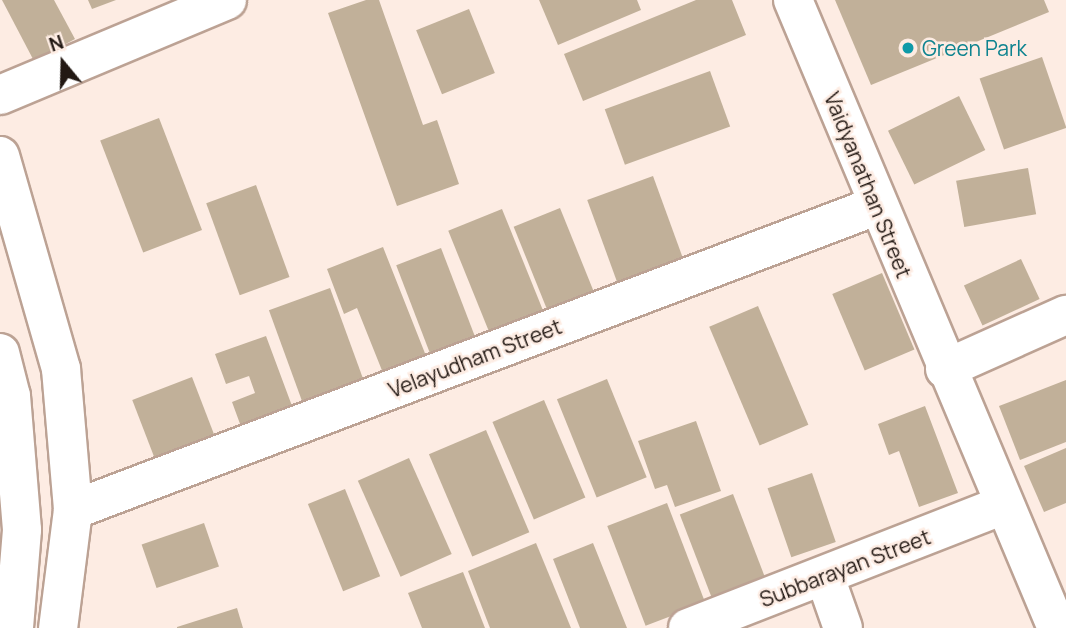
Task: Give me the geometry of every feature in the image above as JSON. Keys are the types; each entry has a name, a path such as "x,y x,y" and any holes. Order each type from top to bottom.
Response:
{"street":[{"path":"0,95 227,0"},
{"name":"Vaidyanathan Street","path":"793,0 1001,506 1057,628"},
{"path":"0,156 61,369 73,510 58,628"},
{"name":"Velayudham Street","path":"73,510 876,206"},
{"path":"945,369 1066,315"},
{"path":"0,352 11,396 22,530 14,628"},
{"name":"Subbarayan Street","path":"688,628 825,577 1001,506"},
{"path":"825,577 843,628"}],"building":[{"path":"2,0 54,0 75,39 34,61"},
{"path":"88,0 116,0 92,9"},
{"path":"366,0 379,0 423,125 437,120 459,184 397,206 328,13"},
{"path":"539,0 637,0 641,10 558,45"},
{"path":"696,0 732,0 746,35 583,101 564,54"},
{"name":"Green Park","path":"835,0 1044,0 1049,12 871,85"},
{"path":"469,9 495,73 442,94 416,30"},
{"path":"1042,57 1066,128 1004,149 980,78"},
{"path":"710,71 730,126 625,165 605,109"},
{"path":"959,96 985,150 914,185 888,131"},
{"path":"159,118 202,230 143,253 100,141"},
{"path":"1028,168 1036,214 964,227 956,181"},
{"path":"653,176 687,269 621,293 587,200"},
{"path":"256,185 290,277 240,295 206,203"},
{"path":"560,208 594,291 547,310 514,227"},
{"path":"502,209 544,313 490,335 448,231"},
{"path":"383,247 430,366 387,383 357,308 344,314 327,269"},
{"path":"441,248 476,340 432,358 396,265"},
{"path":"1021,259 1040,299 982,326 964,286"},
{"path":"882,273 914,349 865,371 832,294"},
{"path":"330,288 369,395 308,417 269,310"},
{"path":"758,306 808,425 760,445 709,327"},
{"path":"266,336 295,414 243,432 232,402 255,393 249,376 226,384 215,354"},
{"path":"192,377 216,439 156,462 132,400"},
{"path":"607,379 647,477 597,498 557,399"},
{"path":"1066,380 1066,442 1020,460 999,406"},
{"path":"544,400 585,498 534,519 492,422"},
{"path":"925,406 958,493 919,507 899,451 889,455 878,424"},
{"path":"696,421 721,491 675,507 667,485 655,489 638,441"},
{"path":"486,430 529,532 472,556 429,454"},
{"path":"1066,448 1066,503 1044,512 1024,466"},
{"path":"409,458 452,554 401,577 358,481"},
{"path":"812,473 836,542 791,557 768,488"},
{"path":"345,489 380,576 343,591 308,504"},
{"path":"733,494 767,582 713,602 680,514"},
{"path":"667,503 705,603 646,626 607,526"},
{"path":"204,523 219,566 157,588 142,544"},
{"path":"536,543 571,628 490,628 468,571"},
{"path":"593,543 627,628 580,628 553,559"},
{"path":"463,572 485,628 422,628 408,593"},
{"path":"237,608 243,628 177,628 177,627"}],"place":[{"name":"Green Park","path":"908,48"}]}
